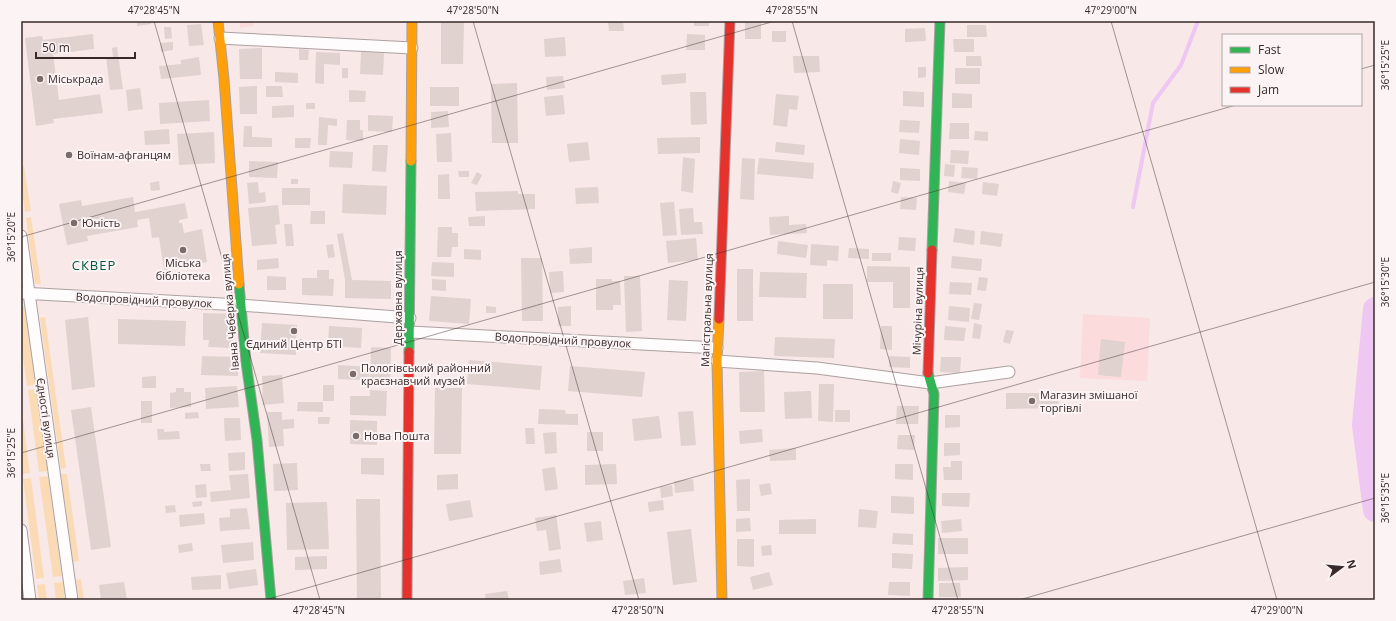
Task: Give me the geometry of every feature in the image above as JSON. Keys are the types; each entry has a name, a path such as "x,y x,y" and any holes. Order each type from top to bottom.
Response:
{"street":[{"name":"Івана Чеберка вулиця","path":"218,21 224,79 240,305 258,448 271,600"},
{"name":"Державна вулиця","path":"407,600 412,21"},
{"name":"Магістральна вулиця","path":"722,600 717,348 730,21"},
{"name":"Мічуріна вулиця","path":"928,600 934,394 930,383 929,365 940,21"},
{"path":"220,38 412,48"},
{"name":"Єдності вулиця","path":"21,236 25,293 72,600"},
{"name":"Водопровідний провулок","path":"25,293 240,305 410,318"},
{"name":"Водопровідний провулок","path":"410,332 717,348"},
{"path":"717,361 817,368 930,383 1009,372"},
{"path":"21,530 30,600"}],"shaded area":[{"path":"239,21 254,21 254,26 240,28"},
{"path":"21,166 24,166 31,211 25,212 21,182"},
{"path":"31,217 41,284 35,284 26,218"},
{"path":"25,306 36,385 27,386 21,343 21,307"},
{"path":"1083,314 1150,318 1147,381 1080,378"},
{"path":"45,317 66,468 61,469 40,318"},
{"path":"37,389 48,471 39,472 28,390"},
{"path":"21,405 30,473 22,474 21,468"},
{"path":"61,474 67,474 79,561 73,562"},
{"path":"48,476 62,576 53,577 39,477"},
{"path":"31,478 44,578 36,579 23,479"},
{"path":"81,579 84,600 79,600 76,580"},
{"path":"63,582 65,600 56,600 54,583"},
{"path":"45,584 47,600 39,600 37,585"}],"building":[{"path":"137,21 151,21 151,24 137,26"},
{"path":"441,21 464,21 463,64 441,64"},
{"path":"608,21 623,21 624,31 609,31"},
{"path":"694,21 709,21 709,26 694,26"},
{"path":"745,21 761,21 761,39 745,39"},
{"path":"201,24 204,45 189,46 187,25"},
{"path":"967,25 986,25 987,37 967,37"},
{"path":"164,27 171,27 172,38 165,39"},
{"path":"925,28 926,41 905,42 905,29"},
{"path":"772,31 786,31 786,42 772,42"},
{"path":"93,34 94,49 53,54 59,100 100,94 103,113 53,119 54,123 36,126 25,38 42,36 43,40"},
{"path":"687,34 705,35 705,50 686,50"},
{"path":"565,37 566,56 545,57 544,39"},
{"path":"953,39 974,39 974,52 954,52"},
{"path":"173,42 173,50 161,52 160,43"},
{"path":"117,47 123,89 110,90 106,57 113,57 112,48"},
{"path":"262,48 262,79 240,79 239,49"},
{"path":"299,49 309,50 308,60 299,60"},
{"path":"316,52 340,53 340,65 324,64 324,84 315,83"},
{"path":"361,52 384,53 383,75 360,74"},
{"path":"793,56 819,56 820,72 794,73"},
{"path":"966,56 981,56 982,66 966,66"},
{"path":"199,57 201,75 161,79 159,66 181,64 181,60"},
{"path":"918,67 926,67 926,77 918,78"},
{"path":"342,68 348,68 348,78 342,78"},
{"path":"955,68 980,68 980,84 955,84"},
{"path":"275,72 298,73 298,83 275,82"},
{"path":"686,73 686,83 662,85 661,75"},
{"path":"563,76 565,88 547,90 546,77"},
{"path":"517,83 518,143 492,143 491,84"},
{"path":"257,86 257,114 240,114 239,87"},
{"path":"266,86 282,86 283,97 266,97"},
{"path":"430,87 459,87 459,106 430,106"},
{"path":"140,88 143,109 128,111 126,90"},
{"path":"349,90 366,91 365,102 349,102"},
{"path":"903,91 924,92 924,107 903,106"},
{"path":"690,92 706,92 707,124 691,125"},
{"path":"952,93 972,94 972,108 952,108"},
{"path":"776,94 799,96 797,110 789,109 787,127 773,125"},
{"path":"563,95 565,114 546,116 544,97"},
{"path":"209,100 210,121 160,124 159,103"},
{"path":"306,103 315,103 315,109 306,109"},
{"path":"294,105 294,117 272,118 272,106"},
{"path":"448,111 449,127 431,128 431,112"},
{"path":"368,115 393,116 392,132 368,131"},
{"path":"319,117 337,119 337,126 328,125 327,145 318,145"},
{"path":"347,120 360,120 360,130 363,130 363,141 346,140"},
{"path":"900,120 920,121 919,133 899,132"},
{"path":"950,123 969,123 969,139 949,139"},
{"path":"244,126 252,126 252,137 272,138 272,147 243,147"},
{"path":"169,129 170,144 145,145 144,131"},
{"path":"975,131 988,132 988,141 974,140"},
{"path":"214,132 215,163 179,165 177,134"},
{"path":"451,133 452,162 437,162 436,134"},
{"path":"700,137 700,153 658,154 657,138"},
{"path":"295,138 311,138 310,148 295,148"},
{"path":"900,139 920,141 919,155 899,153"},
{"path":"588,142 590,160 569,162 567,144"},
{"path":"776,142 805,145 804,155 775,152"},
{"path":"373,145 388,145 386,172 372,171"},
{"path":"951,150 969,151 968,164 950,163"},
{"path":"330,151 353,152 352,168 329,167"},
{"path":"683,157 695,159 693,193 681,191"},
{"path":"742,158 755,159 754,200 740,199"},
{"path":"759,158 814,163 813,179 757,174"},
{"path":"249,161 278,162 277,178 249,177"},
{"path":"945,164 955,165 954,177 944,176"},
{"path":"962,167 978,168 977,179 961,178"},
{"path":"900,168 920,169 920,181 900,180"},
{"path":"458,171 469,171 469,177 459,177"},
{"path":"477,172 482,175 477,185 471,183"},
{"path":"449,174 450,199 438,199 438,175"},
{"path":"291,179 298,179 298,184 291,184"},
{"path":"159,181 160,190 151,191 150,183"},
{"path":"893,181 901,183 898,194 891,192"},
{"path":"949,181 966,183 964,194 948,192"},
{"path":"258,182 259,193 265,192 266,202 249,204 247,183"},
{"path":"983,182 999,184 997,196 982,194"},
{"path":"343,184 387,186 386,215 342,213"},
{"path":"598,187 599,203 576,204 575,188"},
{"path":"282,188 310,188 310,205 282,205"},
{"path":"518,191 518,194 535,194 535,209 476,211 475,192"},
{"path":"133,197 135,212 185,203 188,218 179,220 179,223 182,223 184,233 202,229 207,262 164,270 159,237 152,238 149,218 137,220 138,227 87,236 88,241 67,245 59,204 81,200 82,206"},
{"path":"901,197 917,198 916,210 900,209"},
{"path":"674,202 677,235 663,236 660,203"},
{"path":"278,205 280,224 275,225 277,244 252,246 248,208"},
{"path":"693,208 694,222 702,222 703,234 681,235 679,209"},
{"path":"311,211 325,211 325,224 310,224"},
{"path":"485,216 485,226 469,226 468,217"},
{"path":"789,216 789,225 806,224 807,233 770,235 769,217"},
{"path":"284,224 292,224 294,246 286,246"},
{"path":"438,227 452,227 452,233 458,233 458,247 452,247 451,257 437,257"},
{"path":"955,228 975,231 974,245 953,242"},
{"path":"981,231 1003,234 1001,247 980,244"},
{"path":"343,233 352,280 391,281 391,299 345,298 345,280 337,234"},
{"path":"899,237 916,238 915,251 898,250"},
{"path":"696,238 698,260 668,263 666,241"},
{"path":"778,241 808,245 806,258 777,254"},
{"path":"333,244 335,257 328,258 326,245"},
{"path":"811,244 839,246 838,261 827,260 827,266 810,265"},
{"path":"592,247 592,263 570,264 569,249"},
{"path":"849,248 869,249 869,259 848,258"},
{"path":"464,249 481,250 481,260 464,259"},
{"path":"872,253 891,253 891,261 872,261"},
{"path":"952,256 982,259 981,271 951,268"},
{"path":"278,258 279,268 257,270 257,260"},
{"path":"521,258 542,258 543,321 522,321"},
{"path":"432,262 454,263 454,277 431,276"},
{"path":"867,266 910,267 910,308 893,308 893,282 867,282"},
{"path":"737,269 753,269 753,321 737,321"},
{"path":"317,270 329,270 329,279 334,279 333,296 302,295 302,278 317,278"},
{"path":"563,271 564,292 550,293 549,272"},
{"path":"760,272 807,273 806,298 759,297"},
{"path":"267,276 286,277 286,290 267,290"},
{"path":"624,276 640,276 642,331 626,332"},
{"path":"979,277 988,278 986,291 977,290"},
{"path":"432,279 446,280 446,291 432,290"},
{"path":"596,279 612,279 612,281 620,281 621,305 613,305 613,310 596,310"},
{"path":"669,280 688,281 686,321 667,320"},
{"path":"950,282 972,283 971,295 949,294"},
{"path":"823,284 853,284 853,319 823,319"},
{"path":"431,296 471,299 469,324 429,321"},
{"path":"974,303 982,304 979,320 971,319"},
{"path":"486,306 496,307 496,313 486,313"},
{"path":"571,306 571,326 558,326 558,307"},
{"path":"949,306 970,308 969,322 948,320"},
{"path":"203,313 233,314 233,348 208,347 209,340 203,340"},
{"path":"88,317 95,387 72,390 65,320"},
{"path":"118,319 186,321 185,346 118,344"},
{"path":"262,323 297,325 296,339 302,339 301,349 296,348 296,355 260,353"},
{"path":"974,323 982,325 980,339 972,338"},
{"path":"329,326 362,328 361,348 328,346"},
{"path":"881,326 892,326 892,350 880,349"},
{"path":"945,326 966,328 964,341 944,340"},
{"path":"1006,330 1014,331 1010,344 1003,342"},
{"path":"775,337 835,339 834,358 774,356"},
{"path":"1101,339 1125,342 1121,377 1098,375"},
{"path":"371,347 391,348 390,383 370,382"},
{"path":"202,356 238,357 238,376 201,375"},
{"path":"889,356 910,357 910,368 889,367"},
{"path":"941,357 961,357 960,373 940,372"},
{"path":"469,360 542,366 540,390 467,384"},
{"path":"338,365 370,367 369,378 362,378 362,380 338,379"},
{"path":"570,366 645,372 642,397 568,391"},
{"path":"764,371 765,412 740,412 739,372"},
{"path":"282,375 284,403 263,405 262,376"},
{"path":"156,376 156,388 142,388 142,377"},
{"path":"819,384 834,384 833,422 818,421"},
{"path":"323,385 334,385 334,401 323,401"},
{"path":"237,386 239,407 206,409 205,388"},
{"path":"176,388 184,388 184,392 191,392 191,407 170,408 170,393 176,392"},
{"path":"435,388 462,388 461,454 434,454"},
{"path":"370,390 387,391 386,416 350,415 350,396 370,396"},
{"path":"811,391 812,418 785,419 784,392"},
{"name":"Магазин змішаної торгівлі","path":"1006,393 1058,393 1059,408 1006,409"},
{"path":"141,401 152,401 152,423 141,423"},
{"path":"298,402 323,402 323,412 297,411"},
{"path":"897,406 919,406 918,424 896,424"},
{"path":"91,407 111,547 91,550 71,410"},
{"path":"539,409 565,410 566,414 578,414 578,425 538,424"},
{"path":"835,410 850,410 850,422 835,422"},
{"path":"693,411 696,445 681,446 678,412"},
{"path":"198,412 199,418 185,419 185,413"},
{"path":"267,412 282,412 282,420 294,419 294,428 283,429 284,446 269,447"},
{"path":"945,415 960,415 960,427 945,428"},
{"path":"659,416 662,438 634,441 632,419"},
{"path":"318,417 330,417 329,424 318,424"},
{"path":"224,418 240,418 241,440 225,441"},
{"path":"350,420 377,421 377,445 350,444"},
{"path":"525,428 534,428 535,444 526,444"},
{"path":"157,429 164,429 164,432 179,431 180,439 158,440"},
{"path":"762,429 763,442 740,444 739,431"},
{"path":"556,432 557,453 545,454 543,433"},
{"path":"587,432 603,432 603,451 587,451"},
{"path":"898,435 915,435 914,450 897,449"},
{"path":"944,443 960,443 960,455 944,456"},
{"path":"796,448 796,460 770,461 769,450"},
{"path":"245,452 245,470 229,471 228,453"},
{"path":"361,458 384,458 384,475 361,474"},
{"path":"951,461 962,461 962,480 944,480 943,467 951,467"},
{"path":"297,463 298,490 274,491 273,464"},
{"path":"200,464 210,464 211,471 201,471"},
{"path":"616,464 617,484 585,485 585,465"},
{"path":"895,464 913,464 913,480 895,479"},
{"path":"555,467 558,489 545,491 542,469"},
{"path":"248,474 250,498 211,502 210,492 231,490 229,475"},
{"path":"458,474 458,489 437,490 437,475"},
{"path":"693,479 694,491 675,493 674,481"},
{"path":"750,479 750,511 737,511 736,480"},
{"path":"770,483 772,494 761,496 759,485"},
{"path":"206,484 207,497 196,498 195,485"},
{"path":"672,485 673,496 661,498 660,487"},
{"path":"942,493 970,493 969,507 942,506"},
{"path":"891,496 914,497 914,514 891,513"},
{"path":"356,499 380,499 381,600 357,600"},
{"path":"470,500 473,517 449,521 446,504"},
{"path":"663,500 664,510 649,512 648,502"},
{"path":"202,501 202,506 193,507 192,502"},
{"path":"327,502 329,549 287,550 286,503"},
{"path":"175,505 176,512 166,513 165,506"},
{"path":"247,508 250,529 220,531 219,518 230,517 230,509"},
{"path":"859,509 878,511 876,528 858,527"},
{"path":"204,513 205,524 180,527 179,515"},
{"path":"556,515 561,549 549,551 546,530 537,531 535,518"},
{"path":"750,518 751,531 736,532 736,519"},
{"path":"816,519 816,534 779,534 779,520"},
{"path":"961,519 962,531 942,533 941,521"},
{"path":"601,521 603,540 587,542 584,523"},
{"path":"691,529 697,582 673,585 667,532"},
{"path":"893,533 913,534 913,545 892,544"},
{"path":"938,538 968,538 968,554 938,554"},
{"path":"737,539 754,539 754,567 737,566"},
{"path":"253,542 254,560 223,563 221,545"},
{"path":"192,543 193,551 179,553 178,545"},
{"path":"771,545 772,555 762,556 761,546"},
{"path":"892,553 913,554 912,569 892,568"},
{"path":"327,556 327,569 295,570 295,557"},
{"path":"560,559 562,572 540,575 539,562"},
{"path":"968,567 968,580 938,581 938,568"},
{"path":"256,569 258,585 229,589 226,573"},
{"path":"769,572 773,585 753,590 750,577"},
{"path":"221,575 221,589 192,590 191,577"},
{"path":"644,578 646,593 625,595 623,581"},
{"path":"124,582 127,600 101,600 99,585"},
{"path":"889,582 910,582 910,596 888,595"},
{"path":"939,583 960,583 961,597 939,597"},
{"path":"507,591 509,600 486,600 485,594"}],"waterway":[{"path":"1133,207 1153,103 1181,65 1198,21"},
{"path":"1375,309 1364,425 1375,510"}],"traffic: fast":[{"path":"932,250 940,21"},
{"path":"409,352 411,161"},
{"path":"239,284 246,362 257,440 271,600"},
{"path":"928,373 934,394 928,600"}],"traffic: slow":[{"path":"218,21 224,79 239,284"},
{"path":"411,161 412,21"},
{"path":"719,319 717,361 722,600"}],"traffic: jam":[{"path":"719,319 730,21"},
{"path":"928,373 932,250"},
{"path":"407,600 409,352"}],"place":[{"name":"Міськрада","path":"40,79"},
{"name":"Воїнам-афганцям","path":"69,155"},
{"name":"Юність","path":"74,223"},
{"name":"Міська бібліотека","path":"183,250"},
{"name":"Єдиний Центр БТІ","path":"294,331"},
{"name":"Пологівський районний краєзнавчий музей","path":"353,374"},
{"name":"Магазин змішаної торгівлі","path":"1032,401"},
{"name":"Нова Пошта","path":"356,436"}],"district":[{"name":"СКВЕР","path":"94,265"}]}
